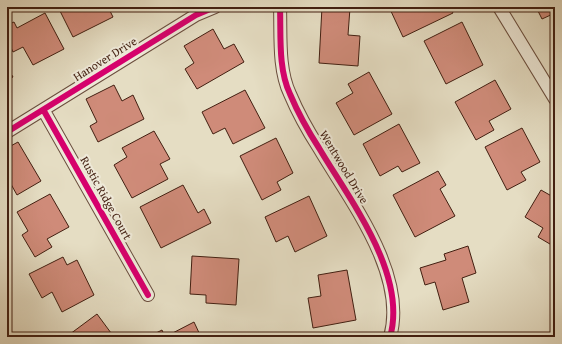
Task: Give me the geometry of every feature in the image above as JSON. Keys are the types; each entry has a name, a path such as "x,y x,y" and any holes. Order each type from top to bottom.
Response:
{"street":[{"name":"Hanover Drive","path":"7,132 196,15 215,7"},
{"name":"Wentwood Drive","path":"280,7 282,59 290,93 318,148 364,221 380,254 392,299 390,337"},
{"path":"499,7 555,99"},
{"name":"Rustic Ridge Court","path":"44,110 148,295"}],"building":[{"path":"58,7 108,7 113,17 73,37"},
{"path":"322,7 350,8 348,35 360,36 358,66 319,63"},
{"path":"389,7 450,7 453,13 403,37"},
{"path":"536,7 555,7 555,13 542,19"},
{"path":"45,13 64,49 33,65 23,47 13,52 7,39 7,25 14,22 17,28"},
{"path":"462,22 483,65 446,84 424,41"},
{"path":"213,29 224,49 234,44 244,62 197,89 185,69 194,63 184,46"},
{"path":"7,67 13,77 7,80"},
{"path":"369,72 392,114 354,135 336,103 353,93 348,84"},
{"path":"495,80 511,109 489,121 494,130 476,140 455,102"},
{"path":"114,85 122,101 133,95 144,119 98,142 90,126 97,122 86,99"},
{"path":"245,90 265,128 233,144 225,128 213,134 202,112"},
{"path":"399,124 420,163 402,172 398,166 380,176 363,144"},
{"path":"522,128 540,162 521,172 526,180 507,190 485,147"},
{"path":"154,131 170,159 160,164 168,179 132,198 114,165 127,157 122,148"},
{"path":"276,138 293,173 277,182 281,190 262,200 240,156"},
{"path":"18,142 41,181 17,195 7,177 7,148"},
{"path":"438,171 446,185 440,189 455,216 415,237 393,195"},
{"path":"183,185 198,213 204,209 211,223 161,248 140,207"},
{"path":"541,190 555,198 555,247 538,237 543,228 525,217"},
{"path":"50,194 69,227 47,239 52,247 35,257 22,235 28,231 17,212"},
{"path":"309,196 327,236 295,252 288,236 276,242 265,217"},
{"path":"468,246 476,273 462,278 469,302 443,310 435,282 425,285 420,268 446,260 444,254"},
{"path":"192,256 239,259 236,305 206,303 206,295 190,294"},
{"path":"63,257 67,265 77,260 94,295 62,312 52,292 42,298 29,274"},
{"path":"347,270 356,320 313,328 308,298 321,296 318,275"},
{"path":"97,314 114,337 66,337"},
{"path":"194,322 201,337 165,337"},
{"path":"162,330 165,337 148,337"}],"cycle path":[{"path":"7,132 196,15 215,7"},
{"path":"280,7 281,52 286,84 303,122 359,214 383,263 391,288 393,313 390,337"},
{"path":"44,111 148,295"}]}
